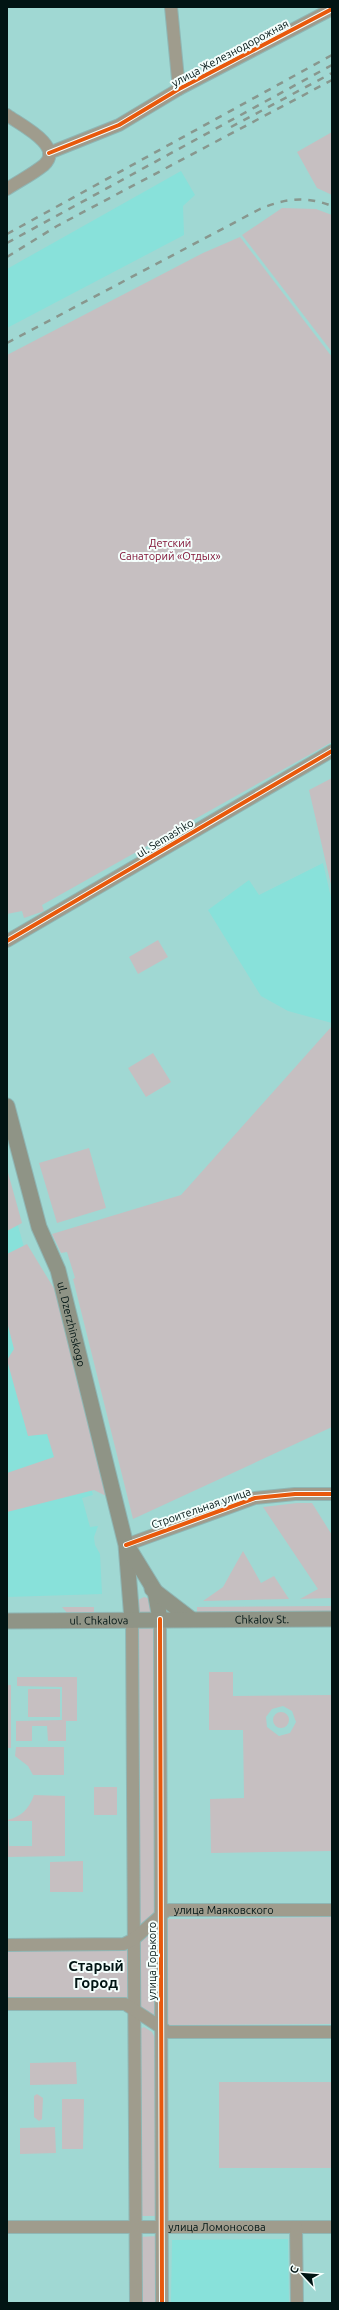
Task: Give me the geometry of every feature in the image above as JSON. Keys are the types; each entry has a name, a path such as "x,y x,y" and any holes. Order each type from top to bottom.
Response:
{"main road":[{"name":"ul. Dzerzhinskogo","path":"7,1106 39,1227 58,1270 126,1544 132,1620"},
{"name":"ul. Dzerzhinskogo","path":"126,1544 155,1591 191,1619"},
{"path":"131,1596 140,1588 150,1588 155,1591 160,1620"},
{"name":"Chkalov St.","path":"191,1619 332,1618"},
{"name":"ul. Chkalova","path":"7,1620 191,1619"}],"street":[{"path":"171,7 179,89"},
{"name":"улица Железнодорожная","path":"49,153 119,125 179,89 332,9"},
{"path":"7,116 42,140 47,146 49,153 44,165 7,189"},
{"name":"ul. Semashko","path":"7,941 332,751"},
{"name":"Строительная улица","path":"126,1544 256,1498 295,1494 332,1494"},
{"name":"улица Горького","path":"132,1620 136,2303"},
{"name":"улица Горького","path":"160,1620 162,2303"},
{"name":"улица Маяковского","path":"7,1944 124,1944 134,1940 167,1910 332,1910"},
{"path":"7,2004 125,2004 161,2026 168,2032 332,2032"},
{"name":"улица Ломоносова","path":"7,2227 332,2226"},
{"path":"296,2227 297,2303"}],"shaded area":[{"path":"181,171 195,195 183,206 184,235 7,328 7,269"},
{"path":"323,863 332,902 332,1023 288,1011 261,996 208,910 249,880 259,895"},
{"path":"7,1186 93,1495 82,1498 90,1527 98,1526 94,1537 95,1545 100,1554 102,1594 7,1597"},
{"path":"288,2239 289,2303 171,2303 172,2240"}],"green space":[{"path":"332,132 332,195 317,188 297,152"},
{"path":"282,208 316,209 332,215 332,352 242,235"},
{"name":"Детский Санаторий «Отдых»","path":"240,237 332,357 332,742 42,905 44,911 24,918 22,911 7,914 7,355 203,253"},
{"path":"332,778 332,889 309,790"},
{"path":"158,940 168,957 138,974 129,957"},
{"path":"332,1026 332,1427 133,1519 73,1279 75,1278 67,1252 61,1253 52,1234 181,1195"},
{"path":"153,1053 171,1082 146,1097 128,1068"},
{"path":"89,1148 106,1208 57,1223 39,1163"},
{"path":"7,1169 22,1223 7,1231"},
{"path":"27,1244 58,1295 110,1498 94,1490 7,1512 7,1473 54,1457 47,1434 28,1436 7,1360 14,1349 7,1322 7,1254"},
{"path":"297,1503 312,1503 332,1535 332,1598 300,1599 318,1589 263,1507"},
{"path":"243,1551 261,1583 274,1576 289,1599 203,1601 223,1587"},
{"path":"144,1597 150,1599 154,1607 151,1614 138,1615 136,1601"},
{"path":"332,1606 332,1613 197,1614 197,1607"},
{"path":"62,1607 94,1607 94,1614 68,1614"},
{"path":"136,1628 155,1628 156,1912 138,1926"},
{"path":"209,1672 233,1672 233,1696 332,1695 332,1851 211,1853 210,1799 244,1798 243,1730 209,1730","holes":["283,1706 292,1711 296,1722 290,1733 279,1736 267,1727 266,1717 272,1709"]},
{"path":"17,1677 77,1677 77,1721 66,1721 66,1741 48,1741 47,1726 32,1726 32,1741 16,1741 16,1721 62,1720 62,1687 17,1686"},
{"path":"7,1685 11,1685 11,1748 7,1748"},
{"path":"28,1689 60,1689 60,1717 28,1717"},
{"path":"278,1712 284,1712 289,1717 287,1726 284,1728 278,1728 273,1723 273,1717"},
{"path":"16,1747 64,1747 64,1775 33,1775 28,1766 15,1756"},
{"path":"94,1787 117,1787 117,1815 94,1815"},
{"path":"34,1795 65,1796 65,1856 7,1857 7,1820 12,1819 24,1812","holes":["8,1821 32,1821 32,1846 9,1846"]},
{"path":"83,1861 83,1892 50,1892 50,1862"},
{"path":"332,1917 332,2024 170,2025 124,1999 7,1999 7,1949 124,1948 169,1919"},
{"path":"144,2027 152,2032 157,2042 157,2216 140,2216 140,2029"},
{"path":"76,2062 77,2084 30,2085 30,2063"},
{"path":"219,2082 332,2082 332,2168 219,2168"},
{"path":"37,2094 43,2098 42,2119 39,2121 34,2117 34,2096"},
{"path":"62,2099 84,2099 83,2149 62,2149"},
{"path":"55,2127 56,2153 20,2154 20,2128"},
{"path":"157,2236 158,2303 141,2303 140,2237"}],"railway":[{"path":"7,234 332,55"},
{"path":"7,243 332,65"},
{"path":"231,127 332,73"},
{"path":"7,257 57,226 332,80"},
{"path":"7,343 269,205 279,202 305,200 332,206"}],"cycle path":[{"path":"49,153 119,125 179,89 332,9"},
{"path":"7,941 332,751"},
{"path":"126,1545 255,1498 295,1494 332,1494"},
{"path":"160,1619 162,2303"}],"district":[{"name":"Старый Город","path":"96,1974"}]}
